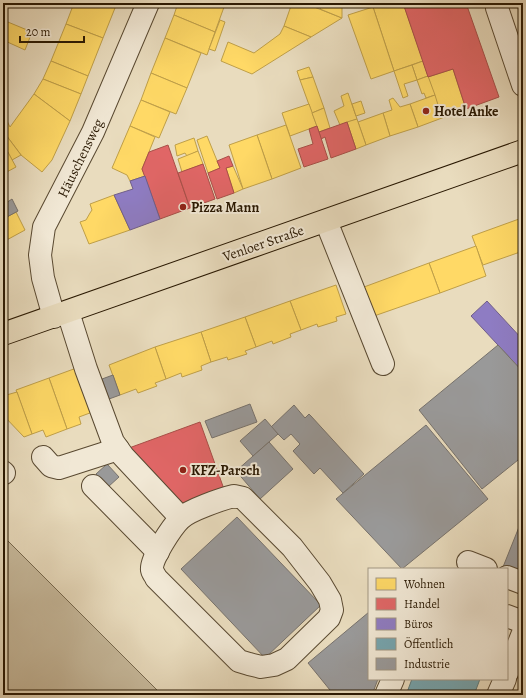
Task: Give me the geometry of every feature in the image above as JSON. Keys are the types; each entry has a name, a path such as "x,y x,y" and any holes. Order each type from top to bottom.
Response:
{"main road":[{"name":"Venloer Straße","path":"3,334 523,151"}],"street":[{"name":"Häuschensweg","path":"148,3 93,132 44,227 40,255 43,278 86,369 113,442 181,518"},
{"path":"497,8 523,85"},
{"path":"326,221 383,364"},
{"path":"43,456 51,466 59,468 118,448"},
{"path":"93,486 158,552"},
{"path":"234,496 243,498 292,547 320,583 330,600 332,610 329,618 287,659 274,665 260,667 239,661 156,578 152,570 158,552 181,518 219,500 234,496"},
{"path":"508,577 523,583"},
{"path":"508,616 523,622"},
{"path":"508,670 523,633"},
{"path":"386,695 393,680"},
{"path":"498,695 505,680"}],"shaded area":[{"path":"3,536 162,695 3,695"}],"building: Wohnen":[{"path":"20,3 33,3 31,7"},
{"path":"74,3 117,3 103,38 66,24"},
{"path":"178,3 213,3 224,7 215,32 174,15"},
{"path":"213,3 225,3 224,7"},
{"path":"292,3 304,3 342,18 311,37 284,26"},
{"path":"322,3 342,3 342,18 320,9"},
{"path":"387,3 403,3 423,61 394,71 373,7"},
{"path":"466,3 474,3 475,5 467,7"},
{"path":"373,7 394,71 371,79 348,15"},
{"path":"174,15 215,32 207,55 165,38"},
{"path":"3,20 32,32 25,50 3,40"},
{"path":"220,20 225,22 215,51 209,49"},
{"path":"66,24 103,38 88,76 51,61"},
{"path":"284,26 311,37 252,74 221,61 228,42 254,53 280,34"},
{"path":"165,38 201,53 187,88 151,73"},
{"path":"51,61 88,76 81,94 43,79"},
{"path":"423,61 428,76 417,80 412,65"},
{"path":"412,65 417,80 404,84 408,96 403,98 394,71"},
{"path":"309,67 313,77 300,80 297,71"},
{"path":"453,69 466,109 442,118 428,77"},
{"path":"151,73 187,88 176,114 141,100"},
{"path":"428,76 435,95 426,98 424,93 422,94 417,80"},
{"path":"313,77 324,108 312,113 300,80"},
{"path":"43,79 81,94 70,121 34,94"},
{"path":"348,93 357,119 340,125 334,111 344,106 341,96"},
{"path":"34,94 70,121 52,160 42,172 21,155 3,131 3,118 6,119 10,127"},
{"name":"Hotel Anke","path":"435,95 442,118 418,127 410,104"},
{"path":"393,98 400,107 410,104 418,127 390,136 383,113 392,110 389,100"},
{"path":"141,100 170,112 159,138 130,126"},
{"path":"361,101 365,113 356,116 352,104"},
{"path":"309,104 317,126 290,136 282,113"},
{"path":"324,108 330,128 319,132 312,113"},
{"path":"383,113 390,136 366,145 358,122"},
{"path":"357,119 366,145 356,149 347,122"},
{"path":"286,125 301,168 272,179 257,135"},
{"path":"130,126 155,137 142,169 145,176 130,181 127,175 112,168"},
{"path":"3,131 21,155 12,160 3,143"},
{"path":"257,135 272,179 243,189 229,145"},
{"path":"207,136 220,168 208,173 197,140"},
{"path":"194,138 198,151 187,156 185,153 177,156 175,145"},
{"path":"3,143 16,167 3,174"},
{"path":"198,151 203,164 182,172 178,159"},
{"path":"233,166 243,189 234,193 226,168"},
{"path":"114,195 130,230 89,244 80,222 86,220 92,210 90,204"},
{"path":"16,212 25,230 3,242 3,219"},
{"path":"523,218 523,230 519,219"},
{"path":"519,219 523,230 523,251 483,265 472,236"},
{"path":"476,246 486,276 440,293 429,263"},
{"path":"429,263 440,293 374,316 364,287"},
{"path":"336,285 346,314 336,317 337,321 318,327 317,324 301,330 290,301"},
{"path":"290,301 301,330 290,334 291,337 273,344 272,341 256,347 245,317"},
{"path":"245,317 256,347 245,351 247,354 228,360 227,357 211,362 201,332"},
{"path":"201,332 211,362 201,366 202,370 182,377 181,373 166,379 155,347"},
{"path":"155,347 166,379 155,383 157,386 138,393 136,389 120,395 109,365"},
{"path":"82,366 98,410 79,417 81,424 67,429 49,378"},
{"path":"49,378 67,429 46,437 43,430 32,434 16,390"},
{"path":"17,392 32,434 24,437 3,415 3,396"}],"building: Handel":[{"path":"403,3 466,3 499,97 466,109 453,69 428,77"},
{"path":"347,122 356,149 331,158 325,137 321,139 319,132"},
{"path":"317,126 328,159 304,167 298,149 313,144 309,129"},
{"path":"168,145 190,208 160,219 142,169 149,152"},
{"path":"229,156 233,166 226,168 234,193 217,199 208,173 220,168 217,161"},
{"path":"203,164 215,199 190,208 178,173"},
{"name":"KFZ-Parsch","path":"200,422 225,492 182,507 129,448"}],"building: Büros":[{"path":"145,176 160,219 130,230 114,195 133,189 130,181"},
{"path":"487,301 523,340 523,372 471,316"},
{"path":"520,690 523,691 523,695 518,695"}],"building: Öffentlich":[{"path":"412,680 480,680 474,695 406,695"}],"building: Industrie":[{"path":"12,199 18,211 5,218 3,205"},
{"path":"498,345 523,372 523,456 482,489 419,410"},
{"path":"113,375 120,395 109,399 102,379"},
{"path":"250,404 257,422 212,438 205,421"},
{"path":"294,405 305,418 309,414 364,474 343,493 320,468 314,474 293,451 300,444 291,434 284,440 271,427"},
{"path":"265,419 278,434 253,456 240,441"},
{"path":"426,425 488,499 403,568 401,568 336,499"},
{"path":"269,442 293,469 260,499 236,471"},
{"path":"107,464 119,477 108,487 96,474"},
{"path":"237,517 321,605 265,658 181,569"},
{"path":"523,517 523,575 503,567"},
{"path":"368,613 368,680 378,680 372,695 334,695 308,663"}],"place":[{"name":"Hotel Anke","path":"426,111"},
{"name":"Pizza Mann","path":"183,207"},
{"name":"KFZ-Parsch","path":"183,470"}]}
